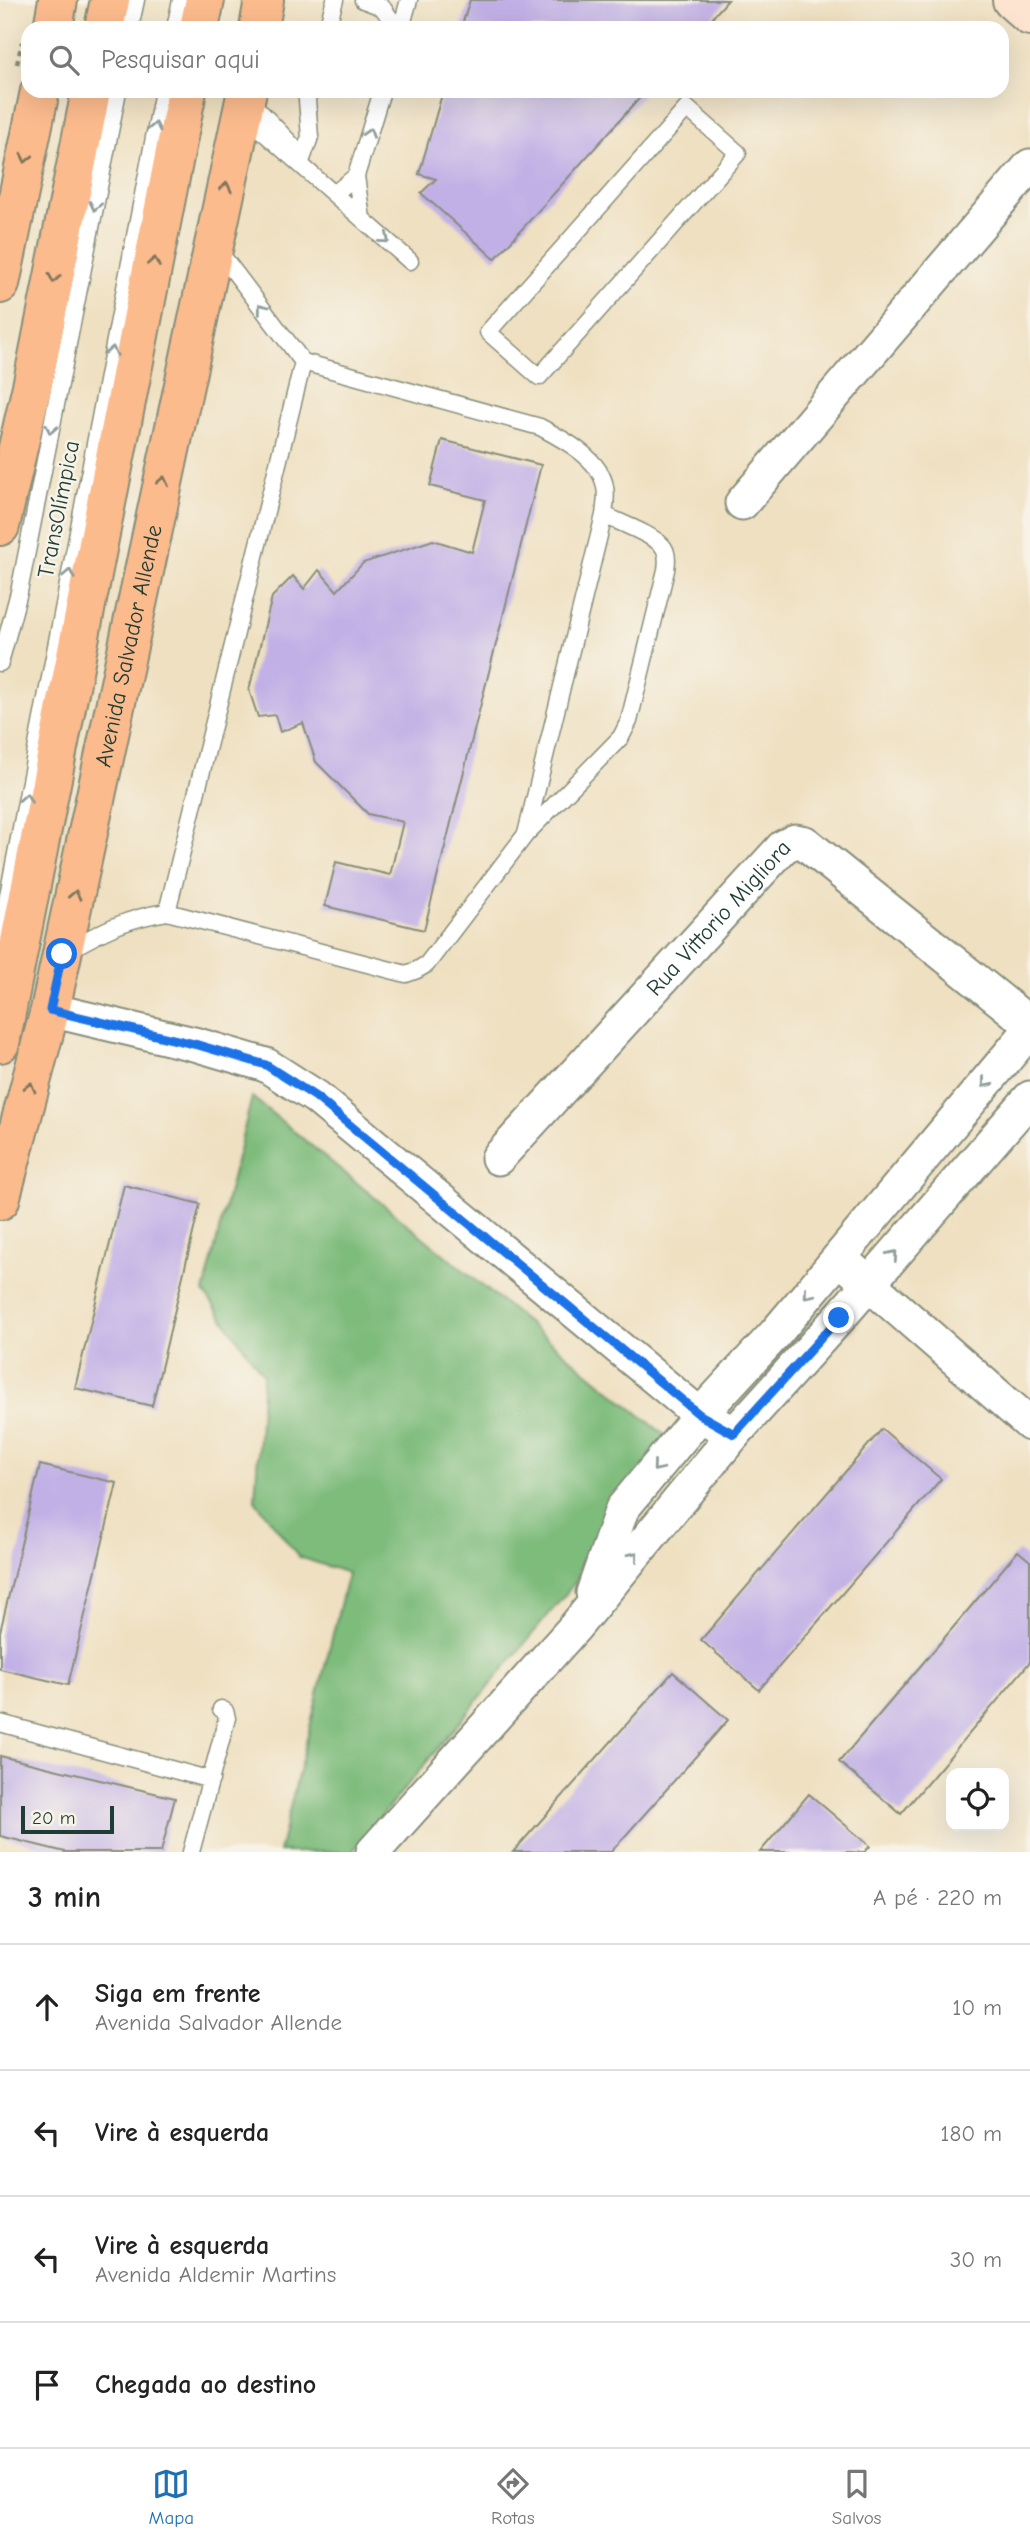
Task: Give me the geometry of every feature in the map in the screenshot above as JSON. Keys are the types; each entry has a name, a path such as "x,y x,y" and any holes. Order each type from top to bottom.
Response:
{"main road":[{"path":"54,21 58,0"},
{"path":"106,21 110,0"},
{"path":"200,21 205,0"},
{"path":"260,21 264,0"},
{"path":"0,284 39,98"},
{"path":"0,526 33,382 90,98"},
{"name":"Avenida Salvador Allende","path":"0,1043 186,98"},
{"name":"Avenida Salvador Allende","path":"0,1200 50,1010 245,100"}],"street":[{"path":"1012,0 1030,16"},
{"path":"742,503 1030,166"},
{"name":"Rua Vittorio Migliora","path":"498,1158 783,847 795,841 805,843 1030,1024"},
{"path":"50,1010 198,1045 266,1065 316,1097 700,1415 734,1434"},
{"path":"575,1627 592,1595 622,1509 700,1415 775,1335 1030,1030"},
{"path":"373,1852 575,1627 734,1434 1030,1098"},
{"path":"839,1258 1030,1424"}],"lane":[{"path":"132,21 136,0"},
{"path":"176,21 181,0"},
{"path":"329,21 335,0"},
{"path":"363,0 382,7 393,21"},
{"path":"401,21 408,0"},
{"name":"TransOlímpica","path":"0,663 21,579 117,98"},
{"name":"TransOlímpica","path":"0,937 162,98"},
{"path":"245,100 302,159 310,137 307,98"},
{"path":"362,219 356,176 380,98"},
{"path":"245,100 334,194 410,261"},
{"path":"687,108 737,153 539,377 488,332 687,108"},
{"path":"334,194 356,176"},
{"path":"214,246 303,362 540,428 569,442 596,467 606,486 604,515 526,834"},
{"path":"167,912 303,362"},
{"path":"62,954 108,928 167,912 406,974 427,964 526,834 621,737 629,721 667,557 664,547 656,540 604,515"},
{"path":"191,1852 227,1718 225,1711 220,1709"},
{"path":"0,1723 211,1780"}],"green space":[{"path":"252,1097 684,1451 352,1852 279,1852 348,1573 299,1557 255,1500 263,1374 204,1292"}],"building":[{"path":"470,0 728,0 709,21 463,21"},
{"path":"441,98 640,98 495,259 421,193 436,179 419,174"},
{"path":"442,440 541,465 424,930 325,906 336,862 390,875 403,822 368,814 316,762 303,723 280,732 275,715 258,717 249,690 272,597 293,576 304,589 319,570 337,591 363,563 433,540 472,552 485,500 430,486"},
{"path":"124,1185 200,1204 152,1406 75,1388"},
{"path":"882,1429 941,1479 759,1690 701,1640"},
{"path":"40,1465 117,1483 68,1685 0,1669 0,1632"},
{"path":"1018,1551 1030,1561 1030,1662 901,1814 839,1762"},
{"path":"673,1672 728,1720 611,1852 513,1852"},
{"path":"0,1756 175,1798 161,1852 65,1852 0,1836"},
{"path":"809,1794 870,1846 865,1852 760,1852"}],"route":[{"path":"62,954 50,1010 198,1045 266,1065 316,1097 700,1415 734,1434 839,1318"}]}
